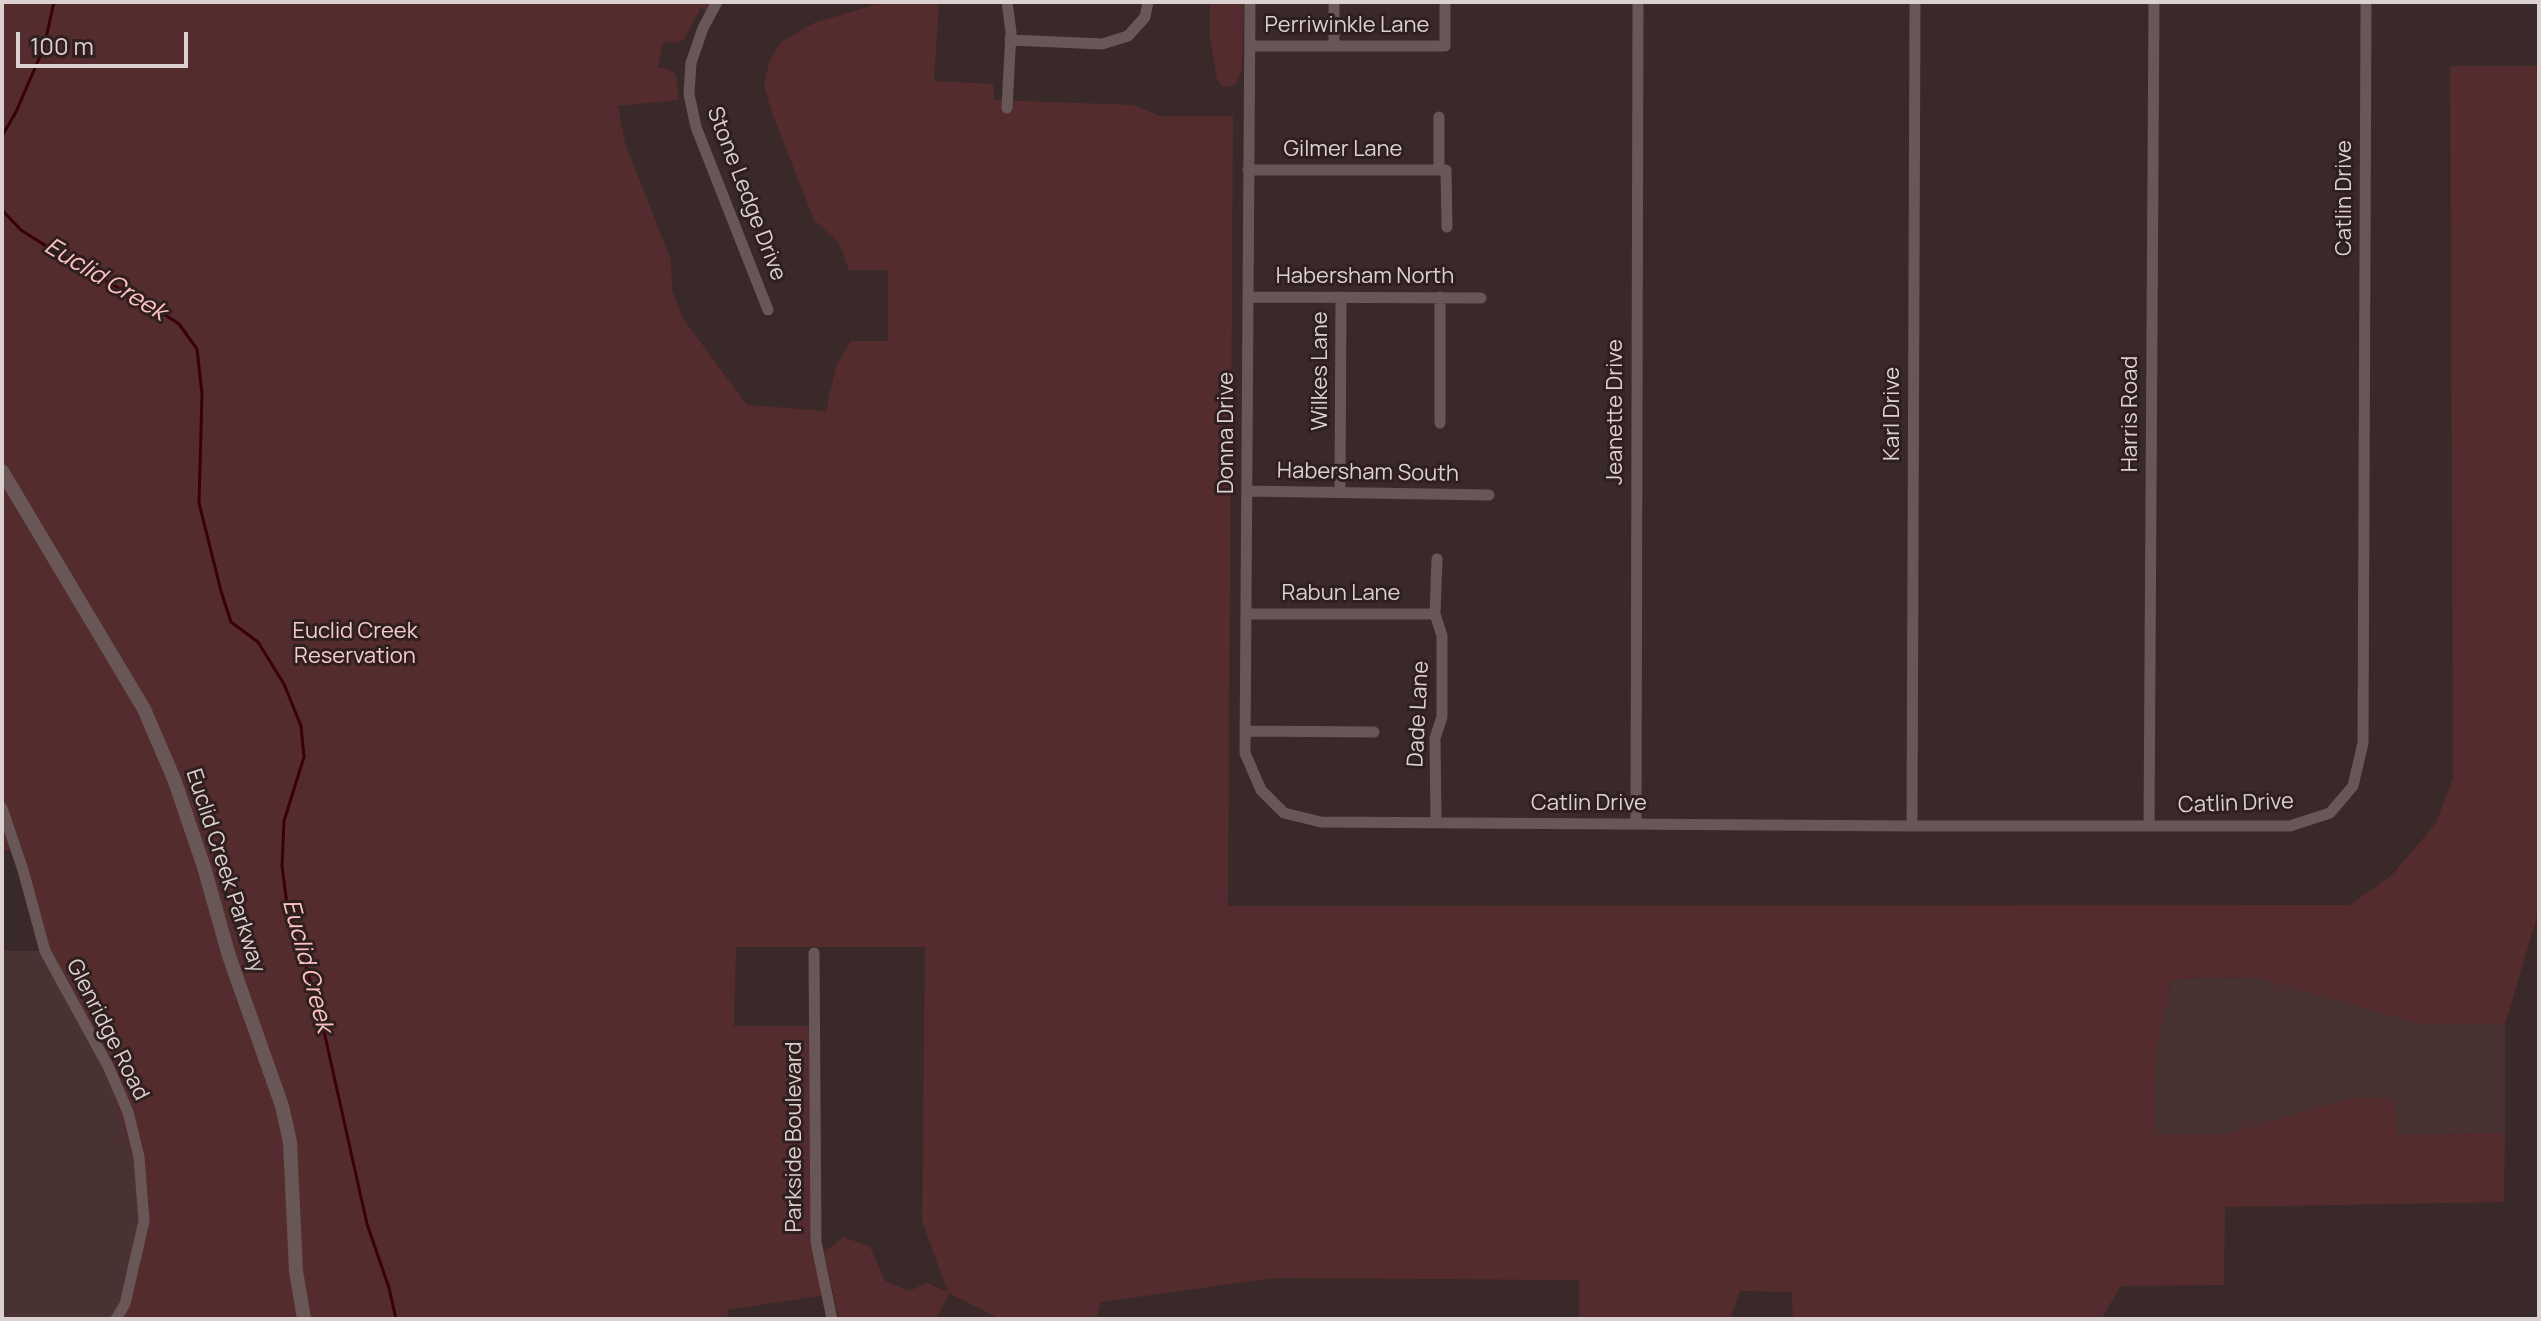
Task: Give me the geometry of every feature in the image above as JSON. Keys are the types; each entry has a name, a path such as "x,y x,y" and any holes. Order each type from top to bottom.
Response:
{"street":[{"name":"Stone Ledge Drive","path":"717,2 703,28 691,63 689,94 696,127 768,310"},
{"path":"1007,2 1010,40 1007,108"},
{"path":"1010,40 1102,44 1128,36 1145,17 1148,2"},
{"name":"Donna Drive","path":"1250,2 1245,753 1261,790 1284,813 1321,822"},
{"path":"1334,2 1334,46"},
{"name":"Perriwinkle Lane","path":"1250,46 1445,46 1445,2"},
{"name":"Jeanette Drive","path":"1636,823 1638,2"},
{"name":"Karl Drive","path":"1912,826 1915,2"},
{"name":"Harris Road","path":"2149,826 2154,2"},
{"name":"Catlin Drive","path":"1321,822 2290,826 2330,813 2353,786 2363,743 2366,2"},
{"path":"1439,117 1439,170 1446,170 1447,227"},
{"name":"Gilmer Lane","path":"1248,170 1439,170"},
{"name":"Habersham North","path":"1248,297 1481,298"},
{"name":"Wilkes Lane","path":"1340,493 1341,297"},
{"path":"1440,297 1440,423"},
{"name":"Euclid Creek Parkway","path":"2,471 144,709 174,779 204,867 229,956 282,1106 290,1142 296,1271 304,1319"},
{"name":"Habersham South","path":"1247,491 1489,495"},
{"name":"Dade Lane","path":"1436,823 1435,738 1442,717 1442,636 1435,614 1437,559"},
{"name":"Rabun Lane","path":"1247,614 1435,614"},
{"path":"1246,731 1374,732"},
{"name":"Glenridge Road","path":"2,808 45,951 108,1066 128,1112 139,1157 144,1221 125,1304 116,1319"},
{"name":"Parkside Boulevard","path":"814,953 816,1242 832,1319"}],"shaded area":[{"path":"2,951 45,951 128,1112 144,1221 116,1319 2,1319"},
{"path":"2254,977 2420,1024 2505,1024 2505,1133 2395,1134 2394,1097 2348,1099 2226,1134 2153,1134 2155,1053 2172,979"}],"green space":[{"name":"Euclid Creek Reservation","path":"2,2 717,2 710,15 701,7 684,39 676,43 663,42 658,67 676,75 679,100 618,106 625,143 671,260 672,291 684,320 747,405 826,411 836,366 851,341 888,341 888,270 849,270 839,243 814,220 771,110 764,85 769,62 781,42 814,23 884,2 939,2 934,81 993,84 994,100 1134,105 1159,116 1233,116 1228,906 2350,905 2393,874 2436,823 2453,778 2450,66 2539,66 2539,910 2505,1024 2420,1024 2254,977 2172,979 2155,1053 2154,1134 2226,1134 2348,1099 2394,1097 2396,1134 2505,1133 2504,1202 2225,1207 2224,1285 2121,1286 2101,1319 1793,1319 1792,1292 1740,1291 1730,1319 1579,1319 1579,1280 1274,1278 1101,1302 1096,1319 1000,1319 949,1293 936,1319 839,1319 824,1252 844,1237 870,1247 885,1281 909,1291 927,1283 948,1292 922,1221 925,947 736,947 734,1026 815,1026 816,1242 826,1295 727,1310 728,1319 116,1319 144,1221 142,1192 102,1056 55,971 17,849 2,851"},
{"path":"1210,2 1244,2 1242,69 1235,85 1222,87 1217,79 1210,38"}],"waterway":[{"name":"Euclid Creek","path":"2,136 16,112 44,47 54,2"},
{"name":"Euclid Creek","path":"2,210 21,230 179,324 197,349 202,394 199,503 231,622 258,642 284,684 301,726 304,757 284,821 282,866 287,905 319,1009 367,1224 396,1319"}]}
